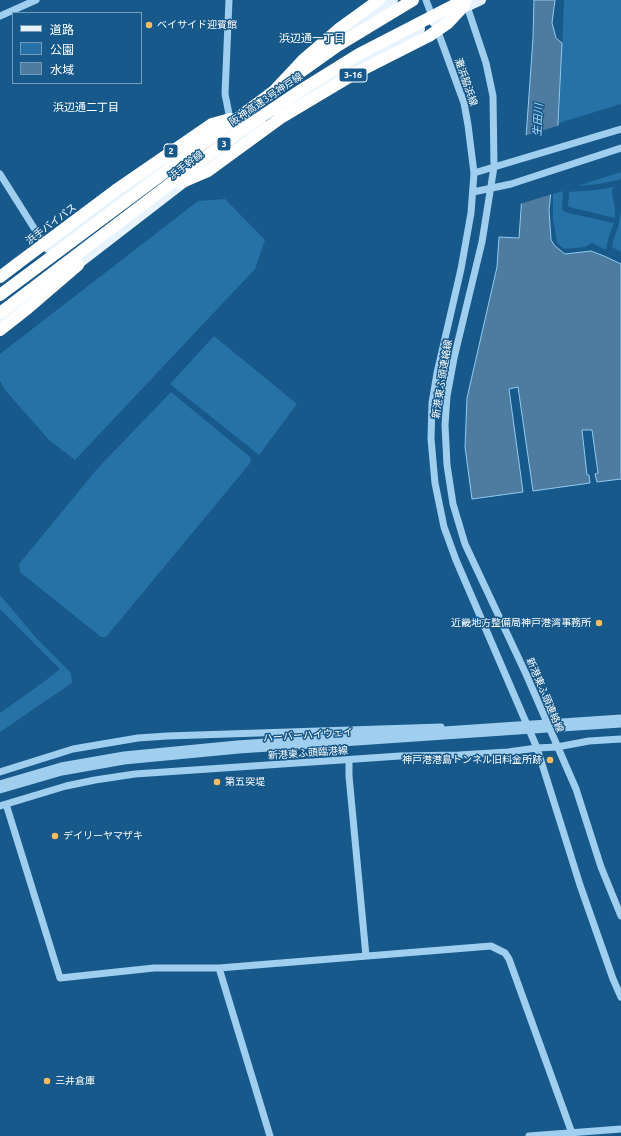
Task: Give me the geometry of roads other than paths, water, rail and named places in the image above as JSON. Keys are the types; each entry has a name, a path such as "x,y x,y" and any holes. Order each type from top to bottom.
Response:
{"highway":[{"path":"274,91 303,60 340,28 379,0"},
{"name":"阪神高速3号神戸線","path":"0,295 274,91 337,46 413,0"},
{"name":"阪神高速3号神戸線","path":"0,313 237,134 302,90 359,54 465,2"},
{"name":"3-16","path":"160,192 208,171 282,117 354,74 429,36 448,22 462,8 465,2"},
{"name":"浜手バイパス","path":"0,277 116,190 212,124 230,119"},
{"path":"0,330 78,265"}],"main road":[{"name":"浜手幹線","path":"0,283 299,71 393,0"},
{"name":"浜手幹線","path":"0,321 78,265 276,112 434,22 465,2 481,0"}],"street":[{"path":"0,16 36,0"},
{"path":"229,0 225,94 230,119"},
{"path":"367,0 373,9 367,20"},
{"name":"灘浜脇浜線","path":"428,1 434,22 464,103 474,172 473,192"},
{"name":"灘浜脇浜線","path":"465,2 486,63 493,96 494,167 491,189"},
{"path":"474,172 561,148 621,129"},
{"path":"473,192 518,182 621,148"},
{"path":"0,174 47,249"},
{"name":"新港東ふ頭連絡線","path":"491,189 482,242 454,358 448,396 445,425 447,465 453,504 465,544 526,674 576,789 601,867 621,916"},
{"name":"新港東ふ頭連絡線","path":"473,192 471,213 461,269 437,373 432,403 431,440 435,483 444,527 456,560 537,748 580,885 610,972 621,997"},
{"name":"ハーバーハイウェイ","path":"0,784 62,766 124,755 238,744 621,718"},
{"name":"ハーバーハイウェイ","path":"0,790 62,772 124,761 239,750 621,724"},
{"path":"0,772 73,749 138,738 421,727 483,727"},
{"name":"新港東ふ頭臨港線","path":"3,805 66,786 136,774 400,756 508,752 557,747 588,741 621,739"},
{"path":"349,760 349,776 366,956"},
{"path":"3,805 60,978 154,968 219,968 491,946 505,953 509,959 572,1134"},
{"path":"219,968 270,1136"},
{"path":"528,1136 572,1134 621,1129"}],"water":[{"name":"生田川","path":"534,0 555,0 552,23 556,38 562,43 558,124 549,210 551,240 555,246 565,254 591,251 621,264 621,479 597,482 595,474 598,473 592,430 582,430 587,475 589,475 590,483 533,491 518,387 509,389 523,492 472,499 465,447 467,398 497,267 499,237 519,238 533,38"}],"place":[{"name":"ベイサイド迎賓館","path":"149,25"},
{"name":"近畿地方整備局神戸港湾事務所","path":"599,623"},
{"name":"神戸港港島トンネル旧料金所跡","path":"550,760"},
{"name":"第五突堤","path":"217,782"},
{"name":"デイリーヤマザキ","path":"55,836"},
{"name":"三井倉庫","path":"47,1081"}],"district":[{"name":"浜辺通一丁目","path":"312,38"},
{"name":"浜辺通二丁目","path":"86,107"}]}
